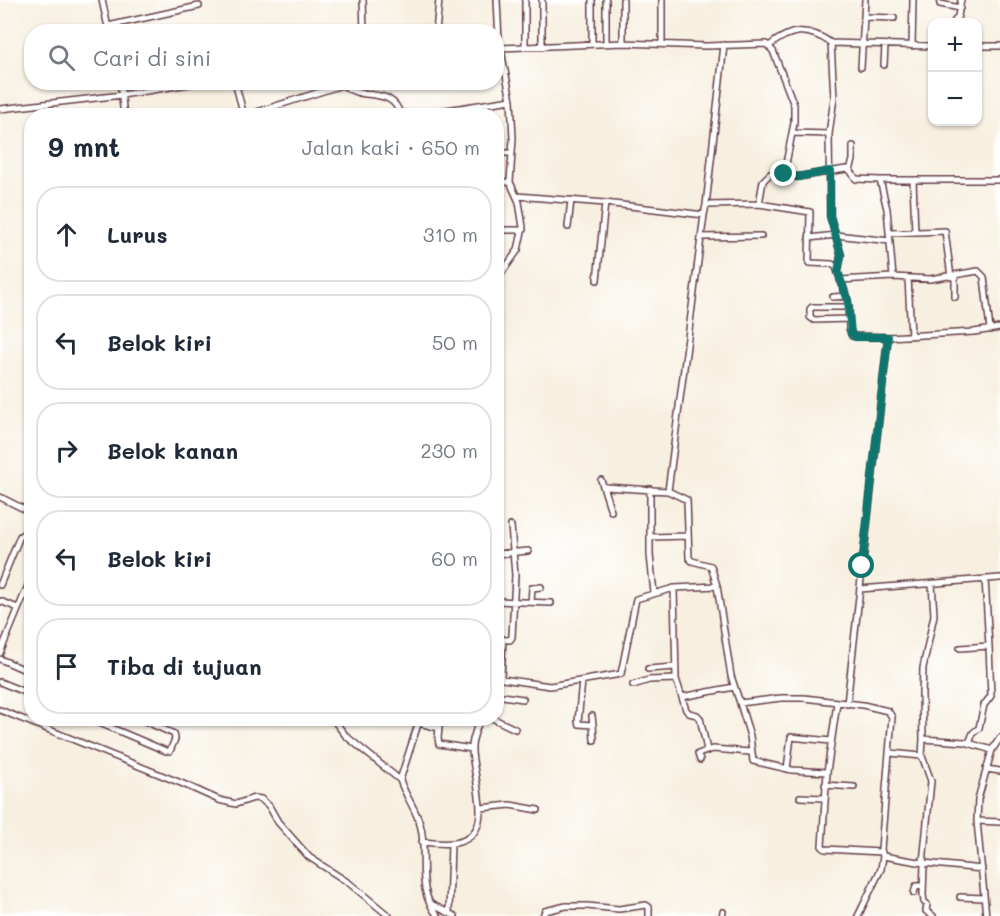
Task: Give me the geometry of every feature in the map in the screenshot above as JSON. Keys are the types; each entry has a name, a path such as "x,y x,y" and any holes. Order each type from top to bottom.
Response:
{"street":[{"path":"102,0 107,24"},
{"path":"363,0 364,24"},
{"path":"437,24 439,0"},
{"path":"497,0 498,24"},
{"path":"525,0 525,47"},
{"path":"542,0 542,47"},
{"path":"592,0 592,44"},
{"path":"606,0 606,43"},
{"path":"622,43 623,0"},
{"path":"662,0 662,44"},
{"path":"861,67 865,0"},
{"path":"912,46 913,0"},
{"path":"956,18 961,0"},
{"path":"940,4 960,8"},
{"path":"128,24 199,6"},
{"path":"864,17 894,18"},
{"path":"769,46 782,36 796,31 815,35 831,43 928,46"},
{"path":"504,48 606,43 761,44 769,46 783,81 793,98 795,113 784,174"},
{"path":"831,43 834,98 829,134 830,216 841,255 838,272"},
{"path":"668,490 706,205 724,45"},
{"path":"884,65 885,45"},
{"path":"982,46 1000,46"},
{"path":"504,67 511,100 510,182 517,196 522,216 518,250 504,270"},
{"path":"121,90 123,108"},
{"path":"0,109 152,90"},
{"path":"237,90 242,108"},
{"path":"270,108 331,90"},
{"path":"352,90 361,94 390,99 399,108"},
{"path":"465,108 511,100"},
{"path":"793,133 829,134"},
{"path":"850,170 853,147"},
{"path":"504,153 512,153"},
{"path":"759,204 765,178 775,173 797,177 850,170"},
{"path":"850,170 856,179 1000,180"},
{"path":"880,180 888,209 893,277"},
{"path":"913,180 915,232"},
{"path":"504,182 510,182"},
{"path":"517,196 605,203 704,215"},
{"path":"568,226 571,200"},
{"path":"597,280 605,203"},
{"path":"706,205 759,204 810,212 808,260 810,264 832,264 836,267 847,296 852,336 911,336 1000,328"},
{"path":"504,230 522,230"},
{"path":"890,233 945,231 955,297"},
{"path":"809,238 836,235 890,241"},
{"path":"701,237 761,236"},
{"path":"840,280 893,277 930,279 953,277 976,270 983,275 990,330"},
{"path":"908,278 911,336"},
{"path":"833,297 847,296"},
{"path":"849,307 812,307 810,309 810,317 814,320 849,319"},
{"path":"846,704 888,337"},
{"path":"602,480 610,511"},
{"path":"605,487 668,490 687,500 689,558 711,566 717,586 734,687 750,736 750,752 753,761 787,769 827,772"},
{"path":"650,489 650,537 654,594"},
{"path":"0,497 24,509"},
{"path":"504,639 510,640 513,637 515,601 511,526"},
{"path":"0,585 20,536 24,534"},
{"path":"650,537 688,536"},
{"path":"504,554 528,551"},
{"path":"860,589 1000,578"},
{"path":"969,743 973,732 979,728 984,705 991,696 985,579"},
{"path":"932,584 934,615 923,668 922,756 931,781 923,863 923,897 927,904 926,911 933,916"},
{"path":"504,680 541,686 621,674 636,600 674,588 717,586"},
{"path":"531,602 532,588 541,587"},
{"path":"674,588 676,679 689,713 697,714 700,718 707,750"},
{"path":"0,653 24,594"},
{"path":"0,601 18,608"},
{"path":"504,601 551,603"},
{"path":"960,648 989,646"},
{"path":"0,659 24,670"},
{"path":"648,669 675,667"},
{"path":"633,685 649,680 676,679"},
{"path":"579,681 578,722 593,725"},
{"path":"0,682 24,692"},
{"path":"682,697 734,687"},
{"path":"504,696 523,699"},
{"path":"740,703 792,698 863,705 891,714 893,721 881,869 858,916"},
{"path":"837,703 825,785 823,848 982,869"},
{"path":"0,710 24,720"},
{"path":"592,716 594,740"},
{"path":"504,724 515,729"},
{"path":"40,726 219,800 236,804 254,798 261,799 309,857 349,883 389,916"},
{"path":"108,726 170,751 175,739 174,734 156,726"},
{"path":"338,726 346,736 400,780 420,824 423,880 434,910 449,912 455,916"},
{"path":"400,780 417,726"},
{"path":"433,726 439,728 439,744 472,750"},
{"path":"422,842 451,843 465,840 473,834 482,808 472,750 477,726"},
{"path":"787,769 790,738 831,741"},
{"path":"986,916 977,821 978,799 992,750 1000,738"},
{"path":"923,739 969,743 992,750"},
{"path":"700,760 698,754 707,750 750,752"},
{"path":"890,753 922,756"},
{"path":"986,769 1000,771"},
{"path":"825,785 854,787"},
{"path":"800,797 824,798"},
{"path":"482,808 510,805 538,810"},
{"path":"977,821 1000,822"},
{"path":"449,912 451,843"},
{"path":"914,893 916,886 923,886"},
{"path":"960,897 984,898"},
{"path":"543,916 545,910 566,906 623,909 646,905 649,907 649,916"},
{"path":"606,909 606,916"}],"route":[{"path":"784,174 797,177 830,171 831,226 839,244 841,255 838,272 848,301 851,334 855,337 888,337 862,566"}]}
